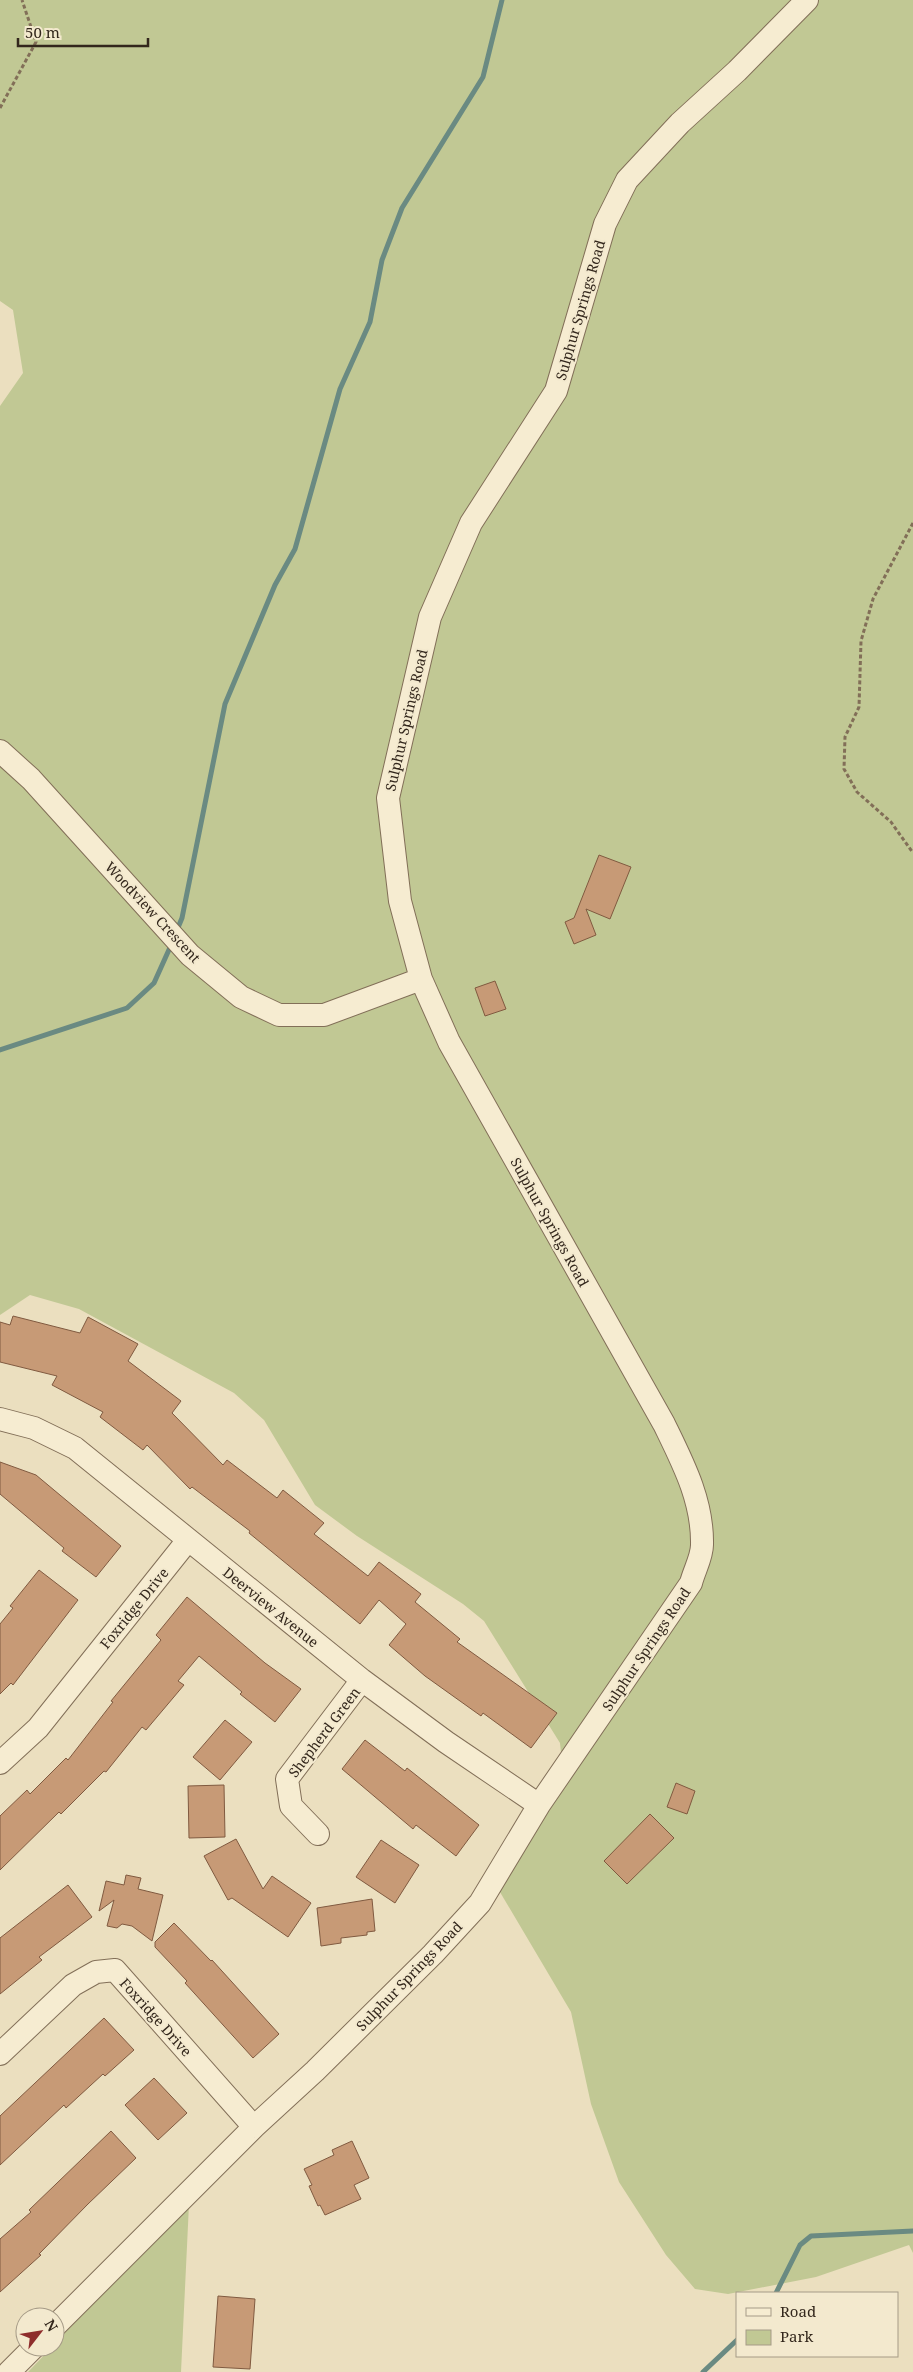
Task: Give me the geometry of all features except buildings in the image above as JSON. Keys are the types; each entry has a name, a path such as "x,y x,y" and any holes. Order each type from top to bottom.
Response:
{"street":[{"name":"Sulphur Springs Road","path":"65,2316 254,2127 315,2071 426,1961 480,1903 539,1805 691,1583 702,1547 699,1507 690,1477 664,1424 449,1042 421,979 400,901 388,798 430,616 471,523 556,391 605,224 627,180 680,123 737,71 807,0"},
{"name":"Woodview Crescent","path":"0,751 31,779 190,955 241,997 279,1015 324,1015 421,979"},
{"name":"Deerview Avenue","path":"0,1419 34,1428 76,1448 362,1680 446,1742 539,1805"},
{"name":"Foxridge Drive","path":"0,1763 38,1728 188,1540"},
{"name":"Shepherd Green","path":"318,1834 291,1806 287,1779 362,1680"},
{"name":"Foxridge Drive","path":"0,2054 73,1985 96,1972 115,1970 254,2127"},
{"path":"9,2372 24,2357"}],"path":[{"path":"0,108 36,42 22,0"},
{"path":"913,523 873,599 861,641 859,707 845,737 844,769 857,792 891,822 913,853"}],"green space":[{"path":"0,0 913,0 913,2253 909,2245 816,2277 728,2294 695,2289 666,2255 619,2182 591,2104 571,2012 497,1887 564,1781 560,1743 484,1621 463,1604 357,1536 315,1505 264,1420 234,1393 79,1309 30,1295 0,1315 0,406 23,373 13,310 0,301"},
{"path":"189,2204 181,2372 28,2372 42,2357 65,2357 65,2333"}],"waterway":[{"path":"177,930 182,918 225,704 275,585 295,549 340,389 370,322 382,260 402,208 483,77 502,0"},
{"path":"0,1050 127,1008 154,983 172,943"},
{"path":"776,2292 800,2245 811,2236 913,2231"},
{"path":"703,2372 736,2341"}]}
